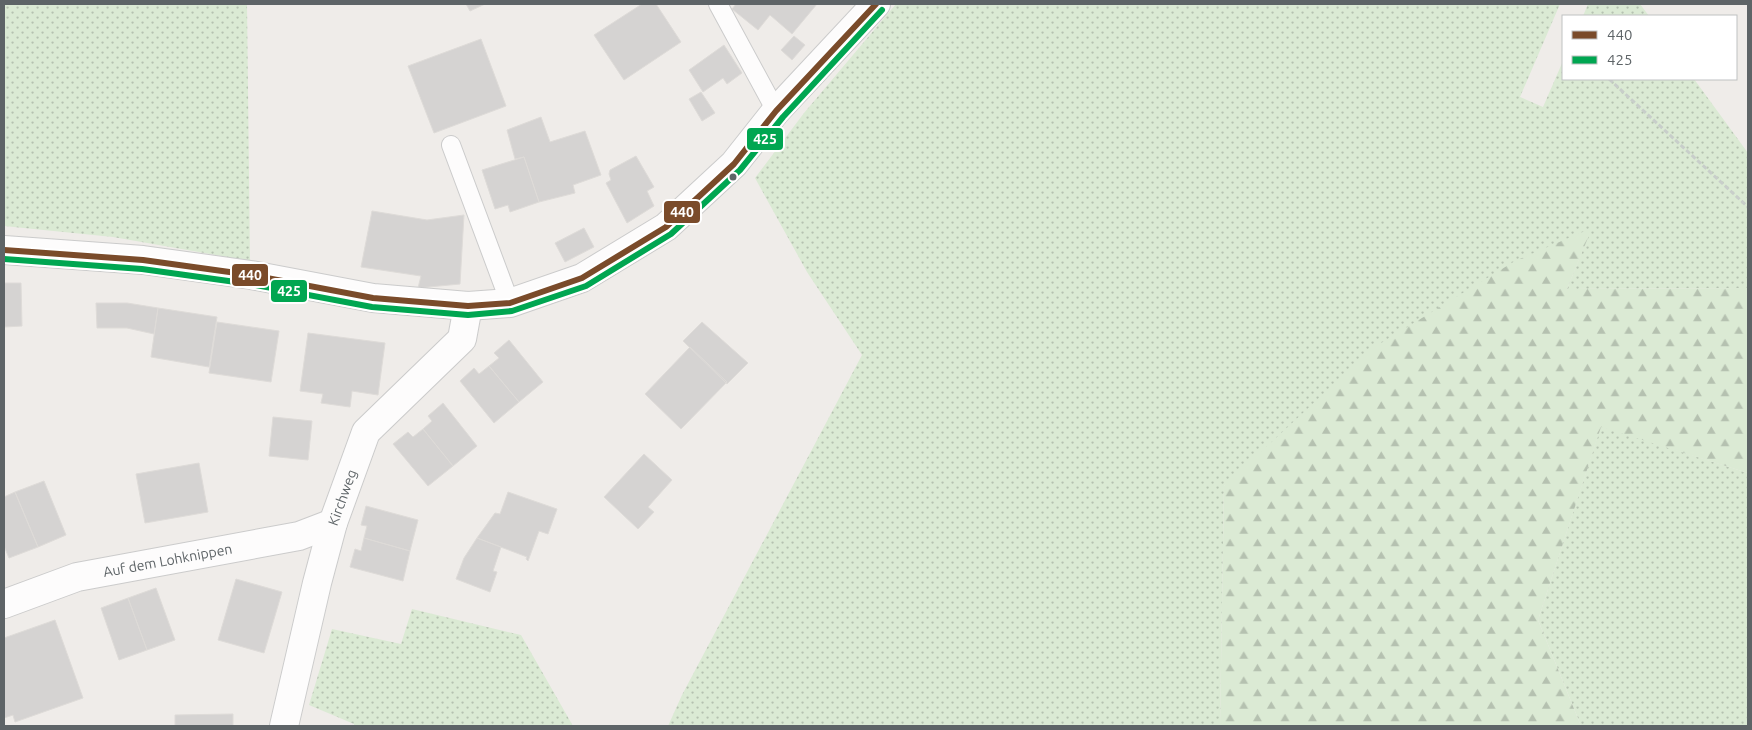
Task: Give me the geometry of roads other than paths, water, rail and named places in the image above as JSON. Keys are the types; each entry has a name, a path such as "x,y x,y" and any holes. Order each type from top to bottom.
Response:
{"street":[{"path":"4,250 143,260 251,275 373,298 468,306 510,303 582,278 666,227 734,164 776,111 876,4"},
{"name":"Kirchweg","path":"284,726 333,523 366,432 462,339 468,306"},
{"name":"Auf dem Lohknippen","path":"4,604 77,577 299,536 333,523"}],"lane":[{"path":"718,4 776,111"},
{"path":"451,145 510,303"}]}
